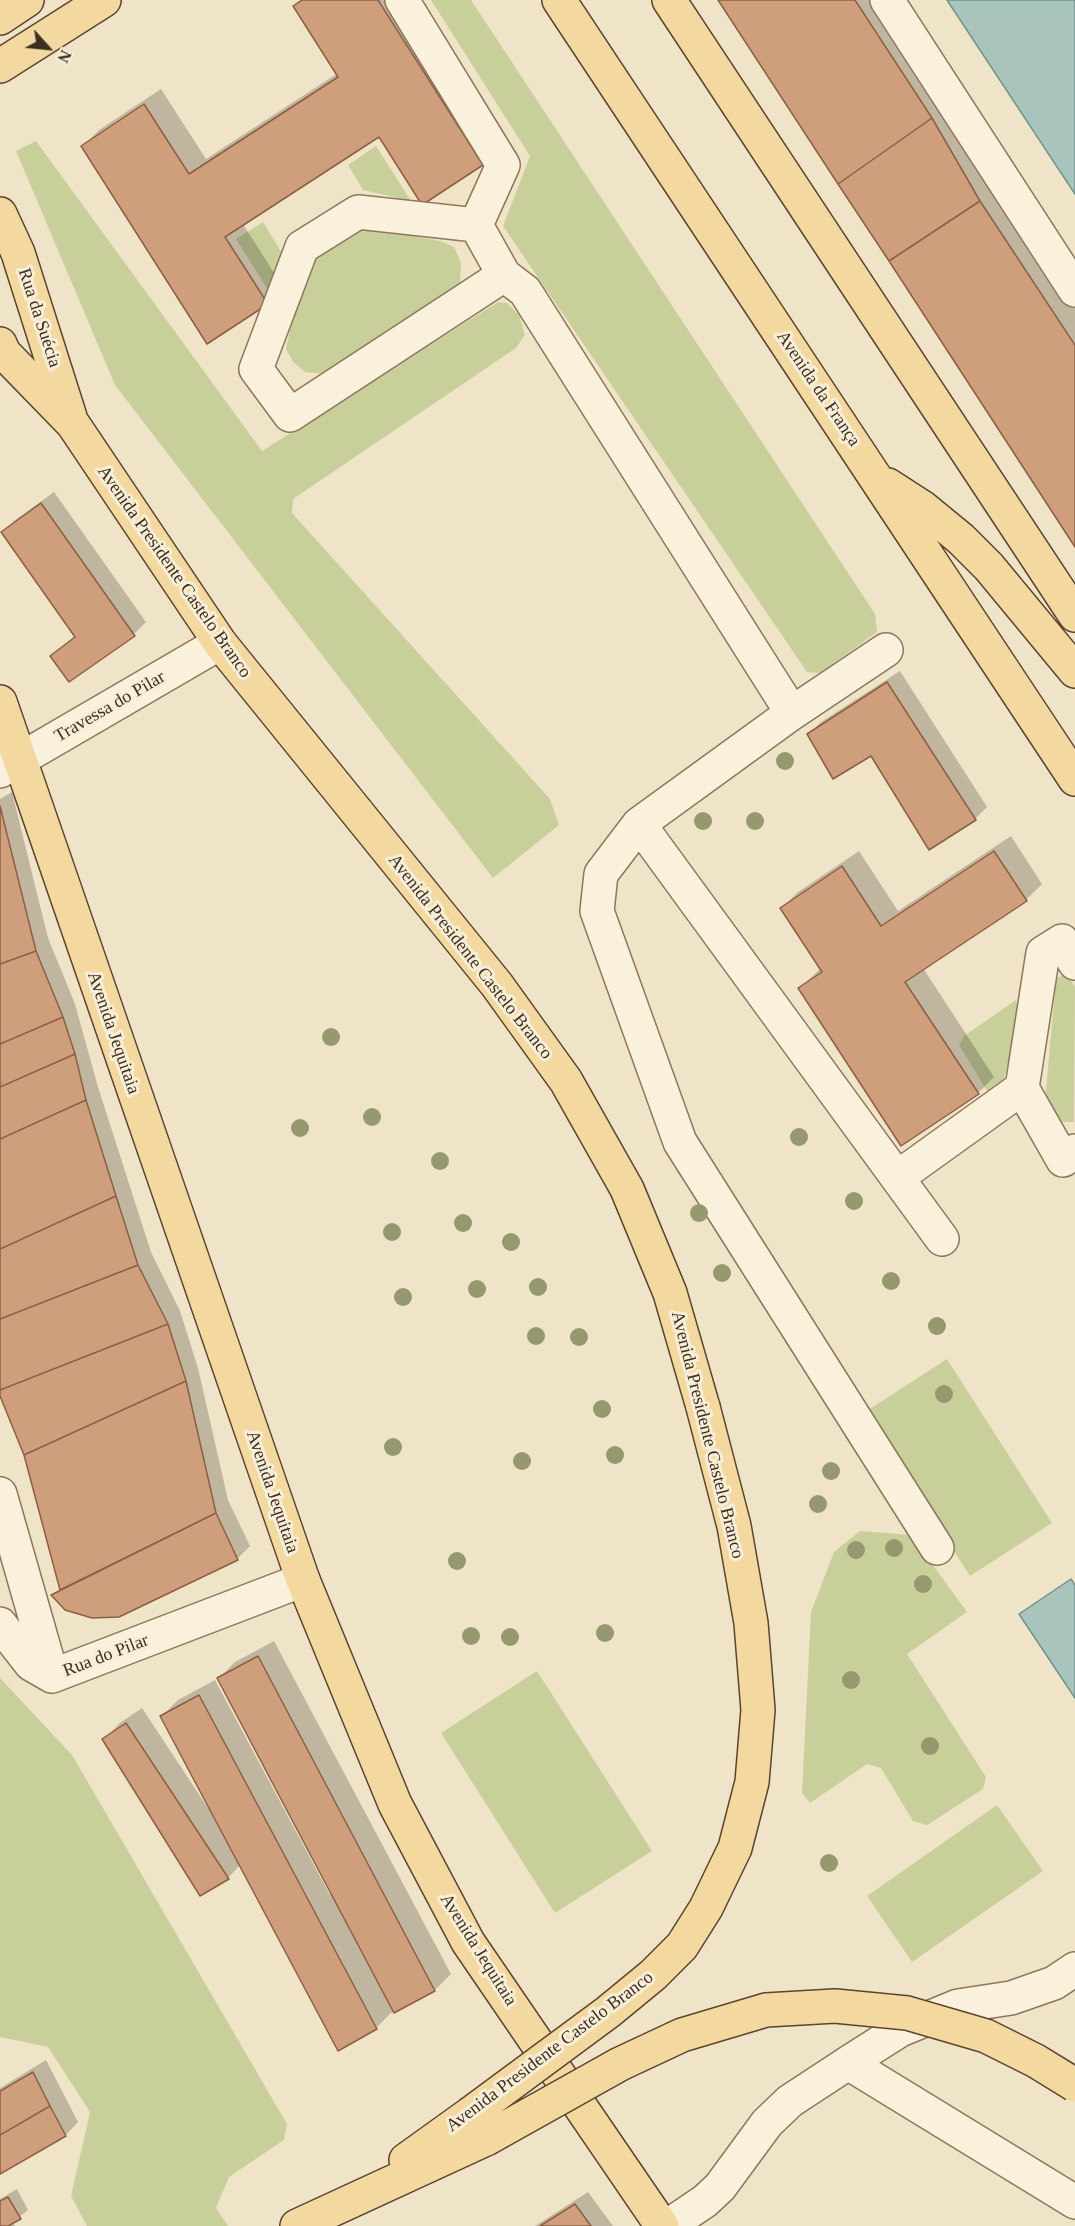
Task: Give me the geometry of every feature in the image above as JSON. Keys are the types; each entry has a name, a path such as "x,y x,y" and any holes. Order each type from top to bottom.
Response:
{"main road":[{"path":"0,18 27,0"},
{"path":"0,66 104,0"},
{"name":"Avenida da França","path":"559,0 1075,779"},
{"path":"669,0 1075,615"},
{"name":"Rua da Suécia","path":"0,214 18,253 73,424"},
{"name":"Avenida Presidente Castelo Branco","path":"0,344 4,353 73,424 220,644 497,985 566,1081 627,1188 636,1209 670,1293 703,1407 734,1526 751,1623 758,1710 752,1782 735,1848 706,1908 682,1946 653,1975 478,2126"},
{"path":"877,477 922,507 982,560 1075,671"},
{"name":"Avenida Jequitaia","path":"0,702 9,765 303,1580 395,1804 468,1942 662,2226"},
{"name":"Avenida Presidente Castelo Branco","path":"297,2226 346,2202 478,2126 682,2035 766,2010 835,2006 907,2013 986,2037 1036,2061 1075,2085"}],"street":[{"path":"402,0 503,165 476,225"},
{"path":"887,0 1075,290"},
{"path":"476,225 358,212 302,247 256,369 290,415 504,275"},
{"path":"476,225 504,275 525,291 792,713"},
{"name":"Travessa do Pilar","path":"9,765 220,644"},
{"path":"886,650 792,713 639,824 601,874 597,911 680,1142 937,1548"},
{"path":"639,824 942,1239"},
{"path":"1075,963 1062,941 1043,953 1022,1088 1063,1160 1075,1151"},
{"path":"898,1178 1022,1088"},
{"name":"Rua do Pilar","path":"0,1494 52,1676 303,1580"},
{"path":"0,1624 31,1664 52,1676"},
{"path":"668,2226 705,2201 720,2187 767,2123 790,2101 900,2030 958,2006 1011,1998 1054,1983 1075,1969"},
{"path":"848,2063 1075,2202"}],"green space":[{"path":"431,0 471,0 875,614 877,632 820,673 807,672 503,226 530,156"},
{"path":"36,141 262,451 498,302 507,303 519,315 525,335 516,348 293,499 292,513 550,799 559,825 493,878 115,385 16,151"},
{"path":"376,146 411,201 363,190 348,165"},
{"path":"263,222 282,253 270,293 236,239"},
{"path":"359,226 440,241 454,247 461,263 460,285 323,374 305,372 293,362 286,349 295,306 319,252"},
{"path":"1066,973 1075,987 1074,1122 1060,1122 1045,1102 1056,979"},
{"path":"1016,1000 1021,1011 1002,1086 989,1094 959,1045 964,1036"},
{"path":"947,1359 1052,1523 970,1576 865,1412"},
{"path":"860,1531 911,1535 967,1612 907,1654 986,1777 983,1789 927,1825 913,1821 881,1768 867,1764 810,1803 802,1793 811,1612 834,1552"},
{"path":"537,1671 652,1851 555,1913 441,1733"},
{"path":"0,1678 72,1755 287,2124 284,2140 229,2177 216,2208 228,2226 87,2226 71,2196 90,2112 48,2047 0,2037"},
{"path":"997,1805 1043,1871 912,1962 867,1896"}],"water":[{"path":"947,0 1075,0 1075,194"},
{"path":"1071,1579 1075,1585 1075,1698 1019,1614"}],"building":[{"path":"302,0 378,0 483,165 422,205 379,137 225,237 268,304 207,344 81,146 144,104 189,174 338,77 293,6"},
{"path":"718,0 855,0 932,118 838,184"},
{"path":"932,118 980,201 889,261 838,184"},
{"path":"980,201 1075,345 1075,547 889,261"},
{"path":"41,503 135,636 69,682 50,656 75,637 1,532"},
{"path":"887,682 976,820 929,850 871,756 833,779 807,734"},
{"path":"0,806 36,951 0,964"},
{"path":"994,851 1027,901 905,982 979,1094 901,1146 798,988 822,972 780,908 842,866 881,926"},
{"path":"36,951 63,1017 0,1044 0,964"},
{"path":"63,1017 75,1054 0,1087 0,1044"},
{"path":"75,1054 86,1100 0,1139 0,1087"},
{"path":"86,1100 116,1196 0,1249 0,1139"},
{"path":"116,1196 138,1265 0,1319 0,1249"},
{"path":"138,1265 168,1324 0,1390 0,1319"},
{"path":"168,1324 186,1381 24,1455 0,1396 0,1390"},
{"path":"186,1381 216,1513 60,1590 24,1455"},
{"path":"216,1513 238,1560 119,1617 92,1618 65,1610 51,1595"},
{"path":"258,1656 435,1991 394,2013 217,1678"},
{"path":"199,1695 377,2029 338,2051 160,1716"},
{"path":"126,1723 229,1879 200,1896 102,1739"},
{"path":"33,2072 50,2106 0,2135 0,2091"},
{"path":"50,2106 66,2136 0,2174 0,2135"},
{"path":"8,2197 21,2219 8,2226 0,2226 0,2201"},
{"path":"575,2204 591,2226 540,2226"}]}
